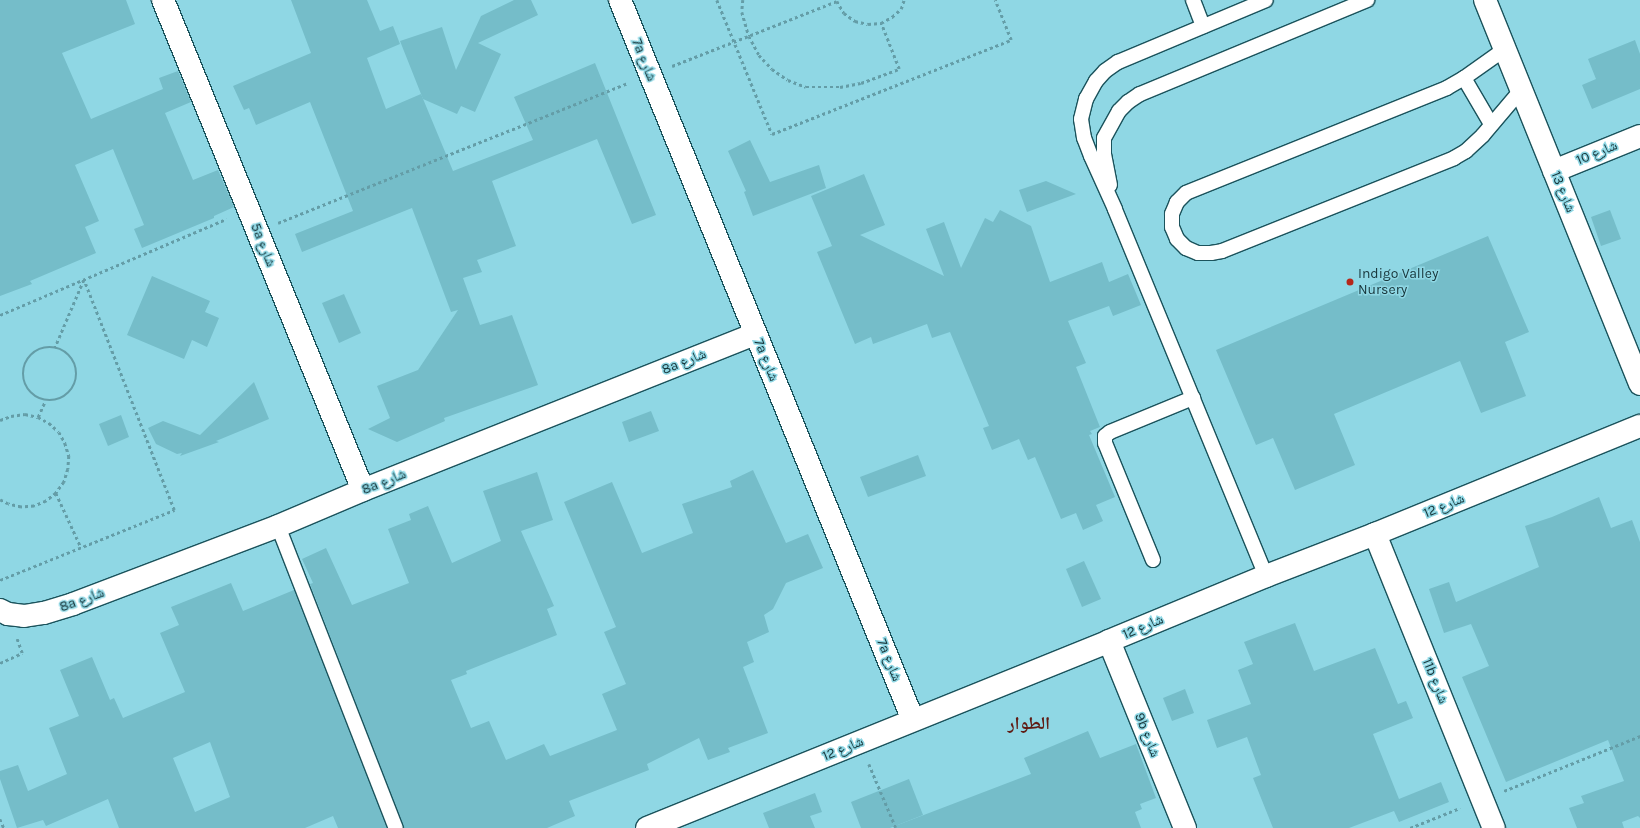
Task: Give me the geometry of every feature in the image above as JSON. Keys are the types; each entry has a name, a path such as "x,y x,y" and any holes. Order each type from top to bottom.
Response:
{"street":[{"name":"5a شارع","path":"163,0 363,490"},
{"name":"7a شارع","path":"620,0 913,720"},
{"name":"شارع 13","path":"1485,0 1640,384"},
{"name":"شارع 10","path":"1554,171 1640,136"},
{"name":"8a شارع","path":"4,612 24,616 58,609 278,526 363,490 755,334"},
{"name":"شارع 12","path":"647,828 1266,576 1375,534 1640,426"},
{"name":"11b شارع","path":"1375,534 1494,828"},
{"name":"9b شارع","path":"1108,641 1185,828"}],"lane":[{"path":"1193,0 1203,26"},
{"path":"1266,0 1118,62 1105,71 1096,81 1086,99 1081,119 1084,138 1115,209 1266,576"},
{"path":"1115,209 1104,153 1104,138 1119,111 1128,102 1140,94 1367,0"},
{"path":"1505,49 1464,78 1446,88 1186,193 1177,202 1172,214 1172,227 1177,239 1186,248 1198,253 1222,251 1454,158 1474,144 1522,90"},
{"path":"1464,78 1491,124"},
{"path":"1152,560 1105,443 1105,436 1110,432 1193,398"},
{"path":"278,526 396,828"}],"path":[{"path":"717,0 772,134 1010,40 995,0"},
{"path":"743,0 742,12 749,36 759,55 772,69 788,80 806,87 840,87 861,83 899,69 881,23"},
{"path":"258,231 837,1 844,13 855,21 868,24 881,23 892,17 901,9 904,0"},
{"path":"0,315 249,210"},
{"path":"55,348 84,280"},
{"path":"0,580 174,510 84,280"},
{"path":"46,348 55,348 64,351 71,358 77,375 75,384 70,392 63,398 54,401 36,397 29,392 24,383 23,374 25,365 37,351 46,348"},
{"path":"38,417 45,400"},
{"path":"0,420 24,414 38,417 49,423 59,432 65,443 69,456 68,470 64,482 56,493 46,501 34,506 21,507 8,504 0,500"},
{"path":"56,493 81,547"},
{"path":"0,663 22,653 4,612"},
{"path":"1410,828 1640,736"},
{"path":"860,742 896,828"},
{"path":"0,819 4,828"}],"building":[{"path":"0,0 126,0 135,24 62,53 91,119 163,89 159,78 178,71 191,102 165,113 193,180 218,170 234,207 214,216 214,218 142,248 134,229 144,225 113,149 75,165 99,221 85,227 96,253 30,281 32,284 0,296"},
{"path":"291,0 367,0 380,31 393,26 400,44 367,58 386,109 421,94 453,171 533,140 514,97 595,63 656,215 632,224 597,139 492,181 516,246 477,260 482,272 463,278 480,325 512,315 538,385 444,418 445,421 397,442 368,429 390,418 377,386 418,370 458,310 451,312 412,208 302,252 295,234 353,211 310,102 256,125 249,108 244,110 233,86 311,53"},
{"path":"514,0 531,0 538,15 478,43 501,54 475,112 461,106 457,114 423,99 400,41 442,27 456,70 481,16"},
{"path":"1635,40 1640,54 1640,89 1592,109 1582,85 1596,79 1588,59"},
{"path":"750,140 770,182 819,165 826,188 753,216 744,192 746,191 728,151"},
{"path":"864,174 885,225 860,235 944,276 926,229 944,222 961,268 985,218 993,222 1000,210 1031,226 1050,282 1102,262 1109,282 1128,274 1141,305 1113,316 1109,306 1068,321 1086,363 1076,367 1100,427 1090,431 1092,434 1089,435 1115,497 1096,505 1103,521 1083,530 1076,513 1061,519 1035,457 1028,460 1019,439 992,450 983,428 989,426 950,332 932,338 927,324 873,344 871,337 855,344 817,252 832,246 811,196"},
{"path":"1046,181 1076,194 1027,212 1019,190"},
{"path":"1610,210 1621,239 1601,246 1591,217"},
{"path":"1488,236 1529,332 1505,342 1526,396 1481,413 1460,361 1334,414 1355,465 1295,490 1273,438 1256,445 1216,350"},
{"path":"152,276 210,301 205,312 219,318 207,347 192,340 184,359 127,335"},
{"path":"344,294 361,333 339,343 322,303"},
{"path":"254,382 269,419 216,441 219,442 180,456 182,453 177,454 156,444 148,428 163,421 200,435"},
{"path":"651,411 659,431 629,442 622,422"},
{"path":"121,415 129,437 108,446 99,424"},
{"path":"918,455 926,476 868,497 860,477"},
{"path":"753,470 786,543 808,534 823,568 786,583 773,609 764,615 769,632 747,642 754,662 743,667 768,733 728,748 730,752 708,760 699,738 647,764 649,770 569,801 575,816 547,828 404,828 310,584 313,583 302,559 326,548 352,605 409,583 388,529 411,520 409,514 428,506 452,563 501,541 483,491 537,472 553,520 521,531 554,606 547,609 557,635 466,671 467,674 451,680 471,728 489,721 506,760 544,744 550,756 617,730 602,694 626,684 604,632 616,627 564,502 612,482 642,553 693,533 682,504 732,487 730,481"},
{"path":"1599,497 1611,528 1632,520 1640,542 1640,818 1638,816 1622,822 1624,828 1577,828 1569,808 1584,803 1581,796 1624,781 1608,740 1506,782 1462,677 1489,666 1471,624 1444,633 1429,589 1449,582 1456,602 1539,567 1525,526 1552,517"},
{"path":"1084,561 1101,599 1082,607 1066,569"},
{"path":"231,583 243,611 294,590 387,828 338,828 333,816 305,828 119,828 108,799 46,826 43,820 17,828 0,779 0,771 18,765 28,791 67,774 49,728 79,716 60,670 92,657 110,700 114,698 123,718 185,692 160,633 179,625 171,607","holes":["210,742 230,797 195,812 173,758"]},
{"path":"1295,623 1314,671 1375,648 1398,704 1406,701 1413,718 1373,734 1399,799 1441,782 1449,802 1399,822 1394,811 1349,828 1273,828 1253,778 1261,775 1247,737 1217,748 1207,720 1251,704 1238,670 1253,664 1244,642"},
{"path":"1185,689 1194,713 1172,721 1163,698"},
{"path":"1088,731 1100,758 1136,744 1156,798 1140,804 1142,809 1135,812 1141,828 896,828 895,826 1031,774 1024,758"},
{"path":"909,779 923,815 890,828 861,828 851,802"},
{"path":"815,793 822,812 810,816 815,828 769,828 763,813"}],"place":[{"name":"Indigo Valley Nursery","path":"1350,282"}],"district":[{"name":"الطوار","path":"1029,723"}]}
